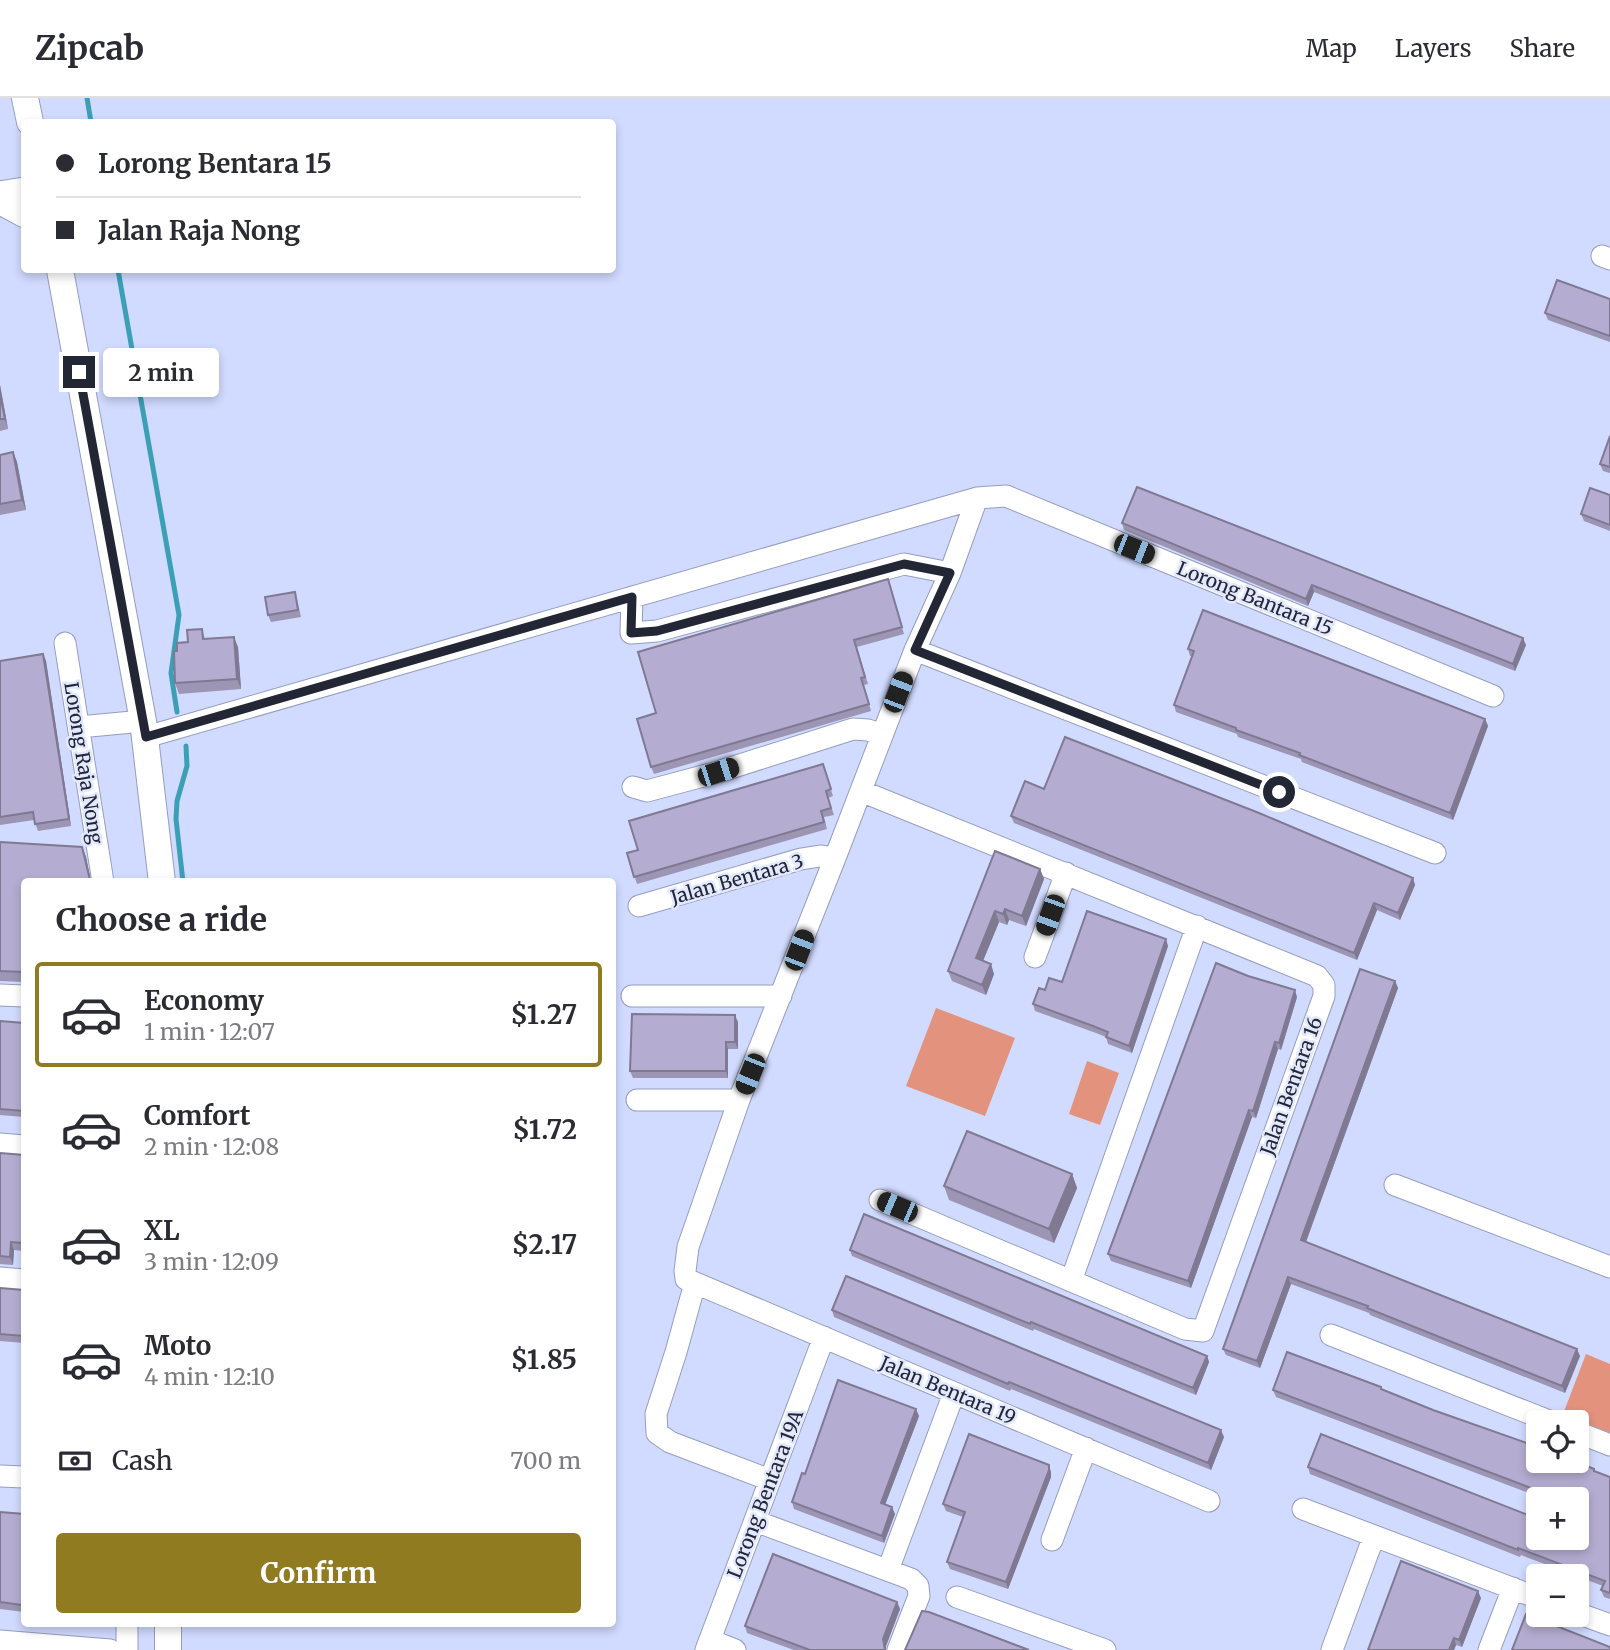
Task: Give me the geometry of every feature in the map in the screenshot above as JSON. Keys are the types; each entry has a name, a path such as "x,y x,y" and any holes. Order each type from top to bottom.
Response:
{"main road":[{"path":"25,98 29,119"},
{"path":"0,201 21,212"},
{"path":"61,273 144,729 162,878"},
{"path":"168,1627 168,1650"}],"street":[{"path":"0,192 21,188"},
{"name":"Lorong Bantara 15","path":"79,727 144,729 632,597 977,498 1006,496 1493,696"},
{"path":"770,1479 670,1442 657,1433 656,1414 676,1352 690,1281 685,1271 688,1247 739,1100 915,650 950,573 977,498"},
{"path":"632,597 631,633 657,631 904,564 950,573"},
{"name":"Lorong Raja Nong","path":"65,643 102,878"},
{"path":"915,650 1435,853"},
{"path":"633,787 647,791 718,772 853,729 882,735"},
{"name":"Jalan Bentara 16","path":"861,791 1317,976 1324,985 1324,996 1203,1331 1185,1329 880,1200"},
{"name":"Jalan Bentara 3","path":"639,906 801,859 820,856 835,858"},
{"path":"1035,957 1066,873"},
{"path":"1071,1281 1197,926"},
{"path":"0,995 21,996"},
{"path":"632,996 781,996"},
{"path":"637,1100 739,1100"},
{"path":"0,1144 21,1146"},
{"path":"1395,1185 1610,1268"},
{"path":"0,1278 21,1280"},
{"name":"Jalan Bentara 19","path":"690,1281 1209,1501"},
{"path":"1331,1335 1526,1412"},
{"name":"Lorong Bentara 19A","path":"708,1645 824,1337"},
{"path":"888,1570 954,1393"},
{"path":"1589,1437 1610,1445"},
{"path":"1052,1540 1086,1448"},
{"path":"0,1476 21,1478"},
{"path":"1303,1508 1526,1593"},
{"path":"755,1521 911,1579 918,1586 919,1596 898,1650"},
{"path":"1332,1650 1374,1536"},
{"path":"1489,1650 1513,1588"},
{"path":"957,1597 1105,1650"},
{"path":"1589,1617 1610,1625"},
{"path":"127,1627 127,1650"},
{"path":"0,1641 110,1650"},
{"path":"708,1645 735,1650"}],"shaded area":[{"path":"936,1008 1015,1038 985,1116 906,1086"},
{"path":"1087,1061 1119,1073 1100,1125 1069,1114"},
{"path":"1586,1354 1610,1364 1610,1433 1589,1425 1589,1410 1565,1410"}],"building":[{"path":"1557,280 1610,299 1610,336 1545,313"},
{"path":"0,394 5,419 0,419"},
{"path":"1610,436 1610,467 1600,464"},
{"path":"13,452 22,500 0,504 0,455"},
{"path":"1137,487 1523,638 1513,664 1312,585 1306,599 1122,523"},
{"path":"1590,488 1610,495 1610,525 1581,514"},
{"path":"888,579 902,627 854,640 865,677 861,678 869,704 651,767 637,719 656,713 638,652"},
{"path":"295,592 298,610 268,615 265,597"},
{"path":"1203,610 1485,719 1450,813 1174,705 1194,651 1188,649"},
{"path":"202,629 203,639 234,637 237,679 175,683 174,651 177,651 177,643 188,642 187,630"},
{"path":"43,654 69,819 35,824 33,812 0,817 0,661"},
{"path":"1065,737 1259,813 1413,878 1398,913 1374,903 1354,953 1011,816 1025,781 1044,789"},
{"path":"823,764 831,789 826,791 831,808 821,811 824,822 634,877 627,853 638,850 629,821"},
{"path":"0,842 82,847 90,878 21,878 21,972 0,971"},
{"path":"995,851 1040,869 1022,916 1005,909 1003,914 995,911 976,958 991,964 982,985 948,971"},
{"path":"1087,911 1166,939 1129,1046 1106,1037 1108,1032 1033,1004 1039,988 1045,990 1049,978 1062,982"},
{"path":"1216,963 1295,990 1279,1043 1275,1042 1253,1111 1249,1110 1188,1281 1108,1254"},
{"path":"1360,969 1395,981 1301,1240 1577,1349 1562,1386 1367,1308 1368,1306 1288,1277 1257,1361 1223,1349"},
{"path":"632,1014 735,1015 735,1042 726,1042 726,1071 630,1071"},
{"path":"0,1021 21,1023 21,1111 0,1109"},
{"path":"967,1131 1072,1174 1049,1229 944,1186"},
{"path":"0,1153 21,1155 21,1243 11,1242 10,1257 0,1256"},
{"path":"864,1214 1207,1356 1193,1388 850,1250"},
{"path":"846,1276 1221,1430 1208,1463 1009,1382 1008,1384 832,1310"},
{"path":"0,1288 21,1290 21,1336 0,1334"},
{"path":"1287,1352 1381,1387 1433,1410 1526,1443 1526,1473 1589,1473 1589,1467 1610,1477 1610,1593 1601,1590 1605,1581 1589,1575 1589,1564 1560,1564 1518,1550 1308,1467 1321,1434 1526,1514 1526,1550 1589,1550 1589,1487 1528,1487 1273,1390"},
{"path":"838,1380 916,1409 881,1503 892,1507 882,1536 792,1502 802,1473 805,1474"},
{"path":"969,1434 1049,1465 1006,1582 947,1562 965,1512 943,1504"},
{"path":"0,1512 21,1514 21,1605 0,1602"},
{"path":"773,1554 897,1602 883,1639 885,1650 810,1650 745,1626"},
{"path":"1401,1561 1478,1591 1459,1640 1454,1638 1449,1650 1368,1650"},
{"path":"922,1611 929,1612 1029,1650 905,1650"},
{"path":"1526,1614 1526,1627 1559,1627 1610,1647 1610,1650 1512,1650"}],"waterway":[{"path":"87,98 90,119"},
{"path":"119,273 179,615 171,673 177,712"},
{"path":"183,878 176,819 177,801 187,766 186,746"}],"route":[{"path":"79,372 146,737 632,597 631,633 657,631 904,564 950,573 915,650 1279,792"}]}
